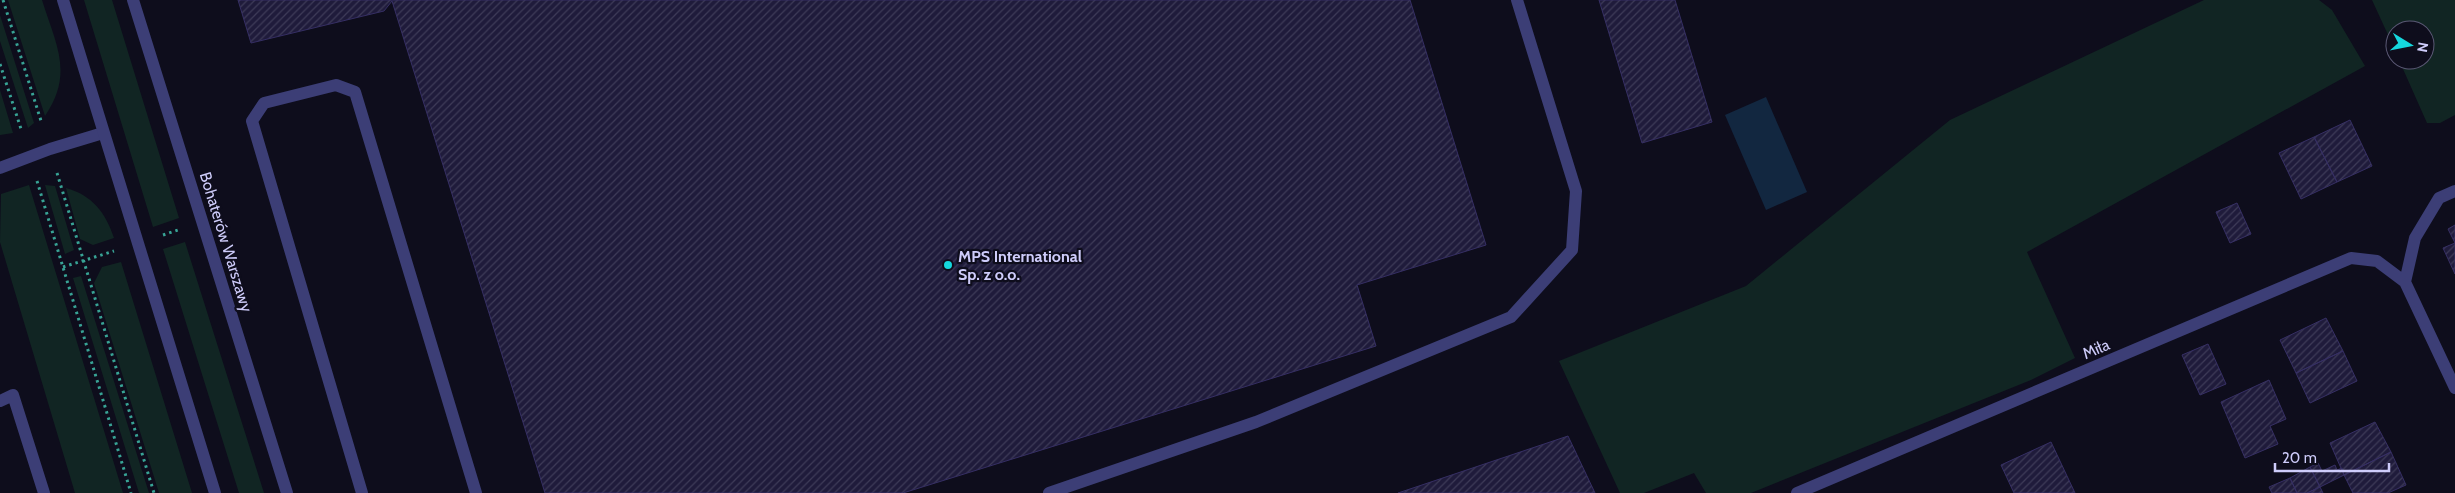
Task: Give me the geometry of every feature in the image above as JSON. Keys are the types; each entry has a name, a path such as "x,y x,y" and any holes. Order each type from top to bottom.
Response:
{"street":[{"path":"63,0 214,493"},
{"name":"Bohaterów Warszawy","path":"133,0 287,493"},
{"path":"1049,493 1256,422 1511,317 1572,250 1576,191 1517,0"},
{"path":"362,493 252,121 264,103 336,85 354,92 476,493"},
{"path":"0,168 50,149 103,133"},
{"path":"2455,191 2439,198 2415,238 2405,282 2455,388"},
{"name":"Miła","path":"1797,493 2351,258 2377,261 2405,282"},
{"path":"0,401 14,394 44,493"}],"path":[{"path":"3,0 154,493"},
{"path":"0,64 30,157 131,493"}],"green space":[{"path":"8,0 42,0 57,45 60,59 59,86 54,101 45,116"},
{"path":"84,0 112,0 179,218 153,227"},
{"path":"2204,0 2319,0 2332,10 2365,66 2027,252 2075,358 2031,380 1751,493 1706,493 1694,473 1644,493 1620,493 1559,361 1746,286 1950,120"},
{"path":"2372,0 2455,0 2455,115 2440,123 2427,123 2403,70 2435,70 2435,20 2385,20 2385,28"},
{"path":"0,15 34,123 28,128 0,41"},
{"path":"0,90 13,133 0,135"},
{"path":"29,185 123,493 75,493 0,242 1,194"},
{"path":"45,185 55,186 74,250 65,254"},
{"path":"66,188 83,195 97,206 107,221 114,238 93,245 80,239"},
{"path":"185,242 264,493 239,493 163,249"},
{"path":"121,262 192,493 159,493 94,283 102,267"},
{"path":"81,276 149,493 139,493 73,278"}],"water":[{"path":"1766,97 1807,192 1766,210 1725,115"}],"building":[{"name":"MPS International Sp. z o.o.","path":"238,0 1410,0 1486,245 1357,285 1376,346 903,493 545,493 392,1 384,11 251,43"},
{"path":"1599,0 1675,0 1712,122 1642,143"},
{"path":"2350,120 2372,166 2337,182 2314,137"},
{"path":"2314,137 2337,182 2301,199 2279,153"},
{"path":"2237,203 2251,234 2230,243 2216,212"},
{"path":"2455,225 2455,243 2448,229"},
{"path":"2455,243 2455,274 2443,248"},
{"path":"2326,318 2343,351 2296,373 2280,340"},
{"path":"2208,344 2226,384 2200,395 2182,355"},
{"path":"2343,351 2357,381 2310,403 2296,373"},
{"path":"2269,380 2286,419 2270,426 2278,444 2245,458 2221,402"},
{"path":"2375,422 2391,452 2344,475 2330,443"},
{"path":"1568,436 1595,493 1398,493"},
{"path":"2051,442 2075,493 2014,493 2001,465"},
{"path":"2391,452 2406,485 2388,493 2353,493 2344,475"},
{"path":"2318,463 2322,471 2335,465 2337,470 2342,468 2344,475 2320,487 2310,467"},
{"path":"2310,467 2320,487 2307,493 2297,493 2290,478"},
{"path":"2290,478 2297,493 2272,493 2269,487"},
{"path":"2320,487 2323,493 2307,493"}],"place":[{"name":"MPS International Sp. z o.o.","path":"948,265"}]}
